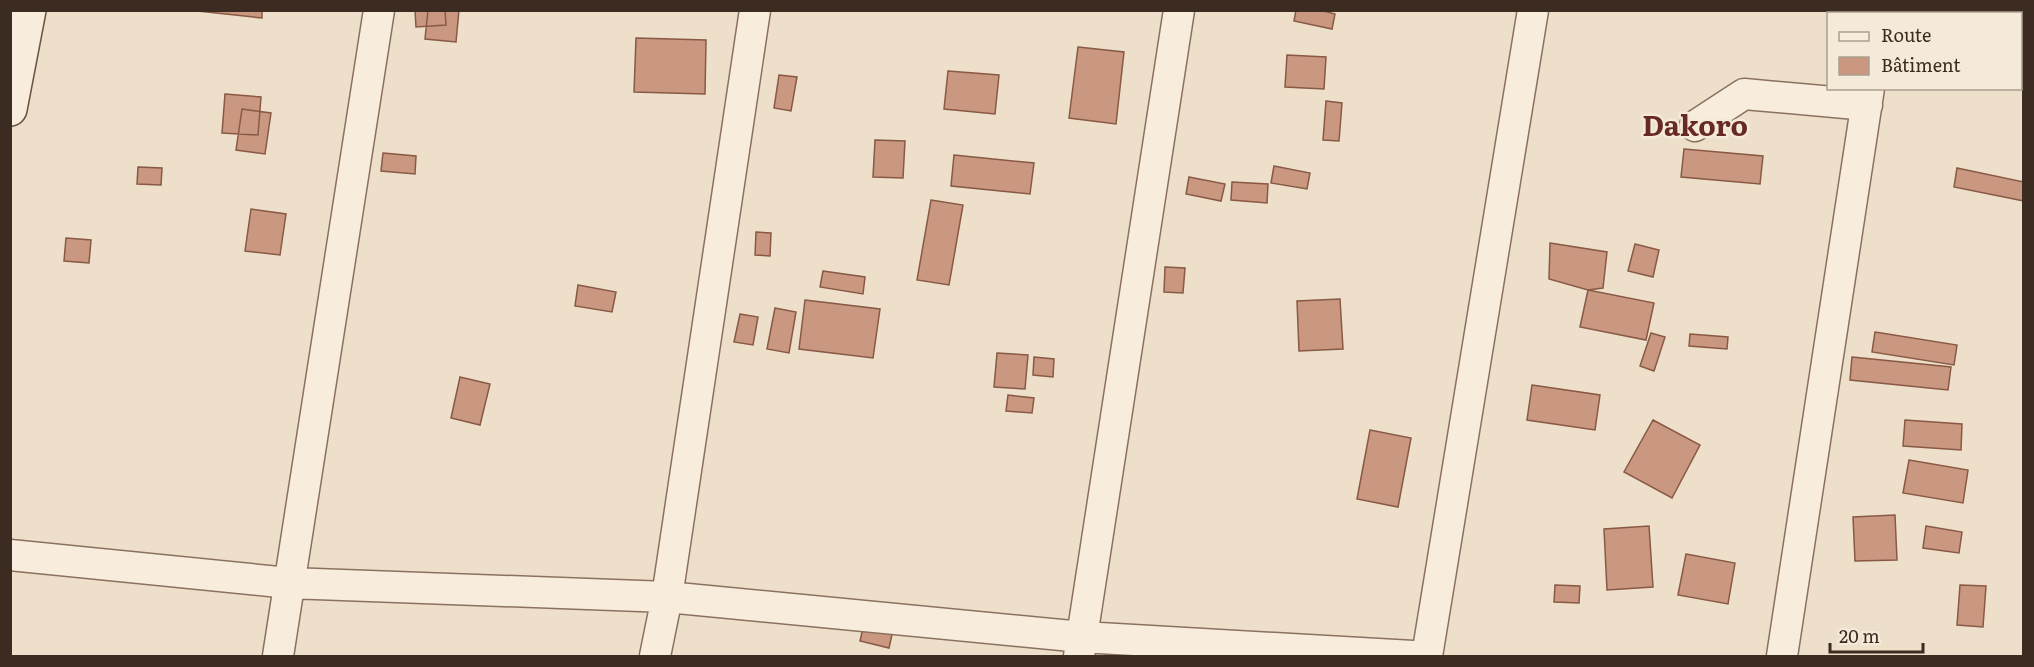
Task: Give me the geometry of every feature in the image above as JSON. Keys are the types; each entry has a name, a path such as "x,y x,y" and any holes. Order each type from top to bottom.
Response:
{"main road":[{"path":"10,109 29,10"}],"street":[{"path":"278,657 379,10"},
{"path":"655,657 667,597 755,10"},
{"path":"1080,647 1179,10"},
{"path":"1427,657 1533,10"},
{"path":"1695,126 1744,94 1868,97 1782,657"},
{"path":"10,555 289,583 667,597 1080,647 1413,657"}],"building":[{"path":"188,10 262,10 262,18"},
{"path":"415,10 445,10 446,25 416,27"},
{"path":"428,10 459,10 456,42 425,39"},
{"path":"1296,10 1320,10 1335,14 1332,29 1294,21"},
{"path":"636,38 706,40 705,94 634,92"},
{"path":"1078,47 1124,52 1116,124 1069,118"},
{"path":"1287,55 1326,57 1324,89 1285,87"},
{"path":"948,71 999,75 995,114 944,109"},
{"path":"779,75 797,77 791,111 774,108"},
{"path":"225,94 261,97 258,135 222,133"},
{"path":"1326,101 1342,103 1339,141 1323,140"},
{"path":"242,109 271,113 265,154 236,150"},
{"path":"875,140 905,141 903,178 873,177"},
{"path":"1684,149 1763,156 1760,184 1681,177"},
{"path":"383,153 416,156 415,174 381,171"},
{"path":"954,155 1034,163 1030,194 951,186"},
{"path":"1274,166 1310,173 1307,189 1271,183"},
{"path":"138,167 162,168 161,185 137,184"},
{"path":"1957,168 2024,182 2024,201 1954,187"},
{"path":"1189,177 1225,184 1221,201 1186,194"},
{"path":"1232,182 1268,184 1267,203 1231,200"},
{"path":"931,200 963,205 949,285 917,280"},
{"path":"251,209 286,214 280,255 245,251"},
{"path":"756,232 771,233 770,256 755,255"},
{"path":"66,238 91,240 89,263 64,261"},
{"path":"1550,243 1607,252 1603,288 1588,290 1549,279"},
{"path":"1635,244 1659,250 1653,277 1628,271"},
{"path":"1165,267 1185,268 1183,293 1164,292"},
{"path":"823,271 865,277 863,294 820,287"},
{"path":"578,285 616,292 612,312 575,306"},
{"path":"1588,290 1654,303 1646,340 1580,327"},
{"path":"1340,299 1343,349 1299,351 1297,301"},
{"path":"805,300 880,309 873,358 799,349"},
{"path":"775,308 796,312 789,353 767,349"},
{"path":"740,314 758,317 753,345 734,342"},
{"path":"1875,332 1957,345 1954,365 1872,352"},
{"path":"1651,333 1665,337 1654,371 1640,366"},
{"path":"1690,334 1728,337 1727,349 1689,346"},
{"path":"997,353 1028,355 1025,389 994,387"},
{"path":"1034,357 1054,359 1053,377 1033,375"},
{"path":"1852,357 1951,367 1948,390 1850,380"},
{"path":"460,377 490,384 480,425 451,418"},
{"path":"1532,385 1600,395 1595,430 1527,420"},
{"path":"1008,395 1034,398 1032,413 1006,411"},
{"path":"1653,420 1700,445 1672,498 1624,472"},
{"path":"1905,420 1962,424 1961,450 1903,446"},
{"path":"1370,430 1411,438 1398,507 1357,499"},
{"path":"1909,460 1968,470 1963,503 1903,493"},
{"path":"1895,515 1897,560 1855,561 1853,517"},
{"path":"1649,526 1653,587 1607,590 1604,529"},
{"path":"1926,526 1962,532 1959,553 1923,548"},
{"path":"1686,554 1735,563 1728,604 1678,595"},
{"path":"1555,585 1580,586 1579,603 1554,602"},
{"path":"1960,585 1986,586 1983,627 1957,625"},
{"path":"864,624 893,630 889,648 860,641"}],"district":[{"name":"Dakoro","path":"1695,126"}]}
